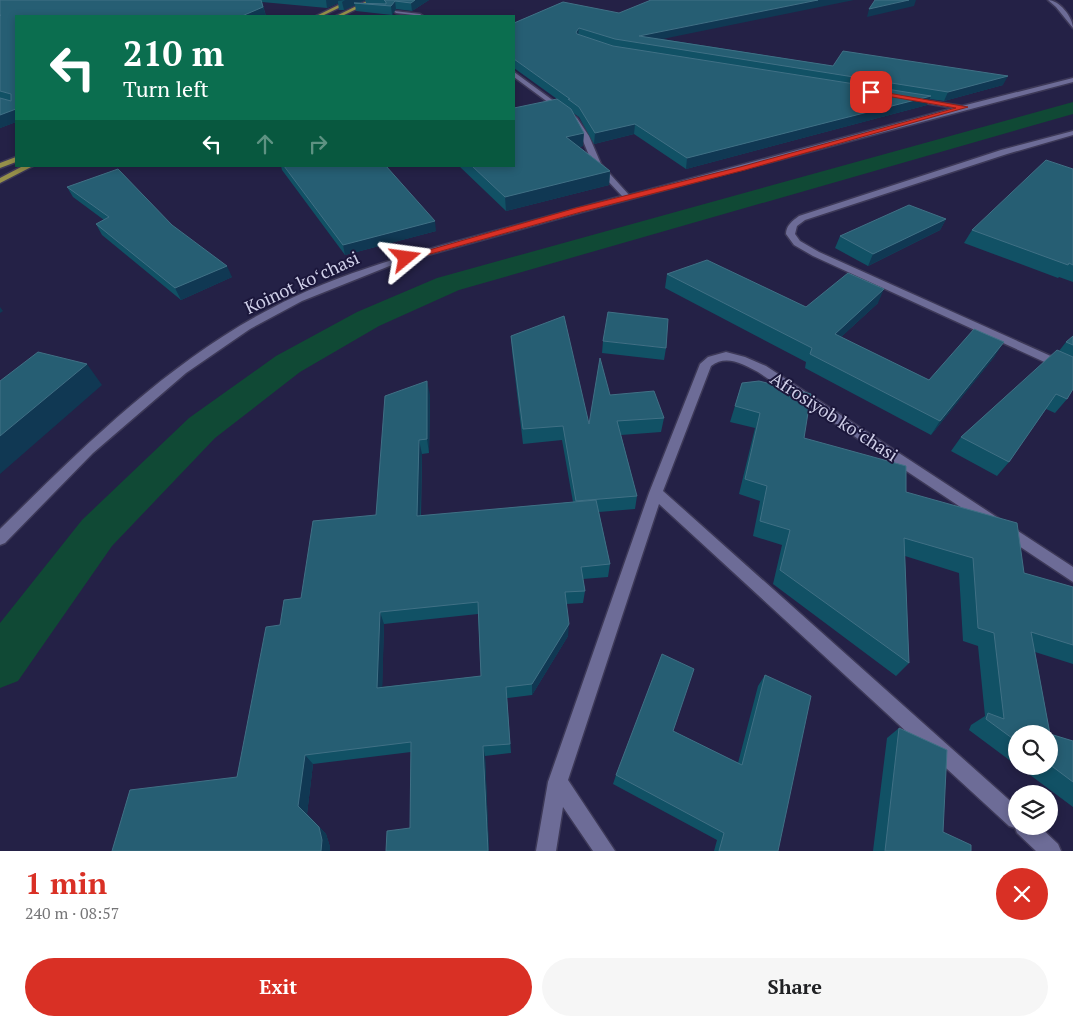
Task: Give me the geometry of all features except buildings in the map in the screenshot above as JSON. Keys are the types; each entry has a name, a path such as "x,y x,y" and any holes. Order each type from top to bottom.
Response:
{"main road":[{"path":"321,15 353,0"},
{"path":"341,15 372,0"},
{"path":"0,166 15,159"},
{"path":"0,181 27,167"}],"street":[{"path":"1050,0 1058,6 1073,26"},
{"path":"357,8 366,9"},
{"path":"396,12 414,15"},
{"path":"515,75 575,119 585,136 597,165 628,198"},
{"name":"Koinot koʻchasi","path":"0,539 88,450 182,370 246,327 298,299 389,263 578,210 1073,80"},
{"path":"908,98 965,107"},
{"path":"1073,134 1004,152 802,218 793,224 789,230 790,236 798,244 816,254 1073,371"},
{"name":"Afrosiyob koʻchasi","path":"546,851 558,782 656,493 706,364 718,356 738,358 762,370 1073,575"},
{"path":"656,493 1008,813"},
{"path":"558,782 605,851"},
{"path":"1034,835 1051,851"}],"waterway":[{"path":"0,663 97,533 202,428 288,364 368,319 448,284 1073,108"}],"route":[{"path":"406,258 965,107 871,92"}]}
